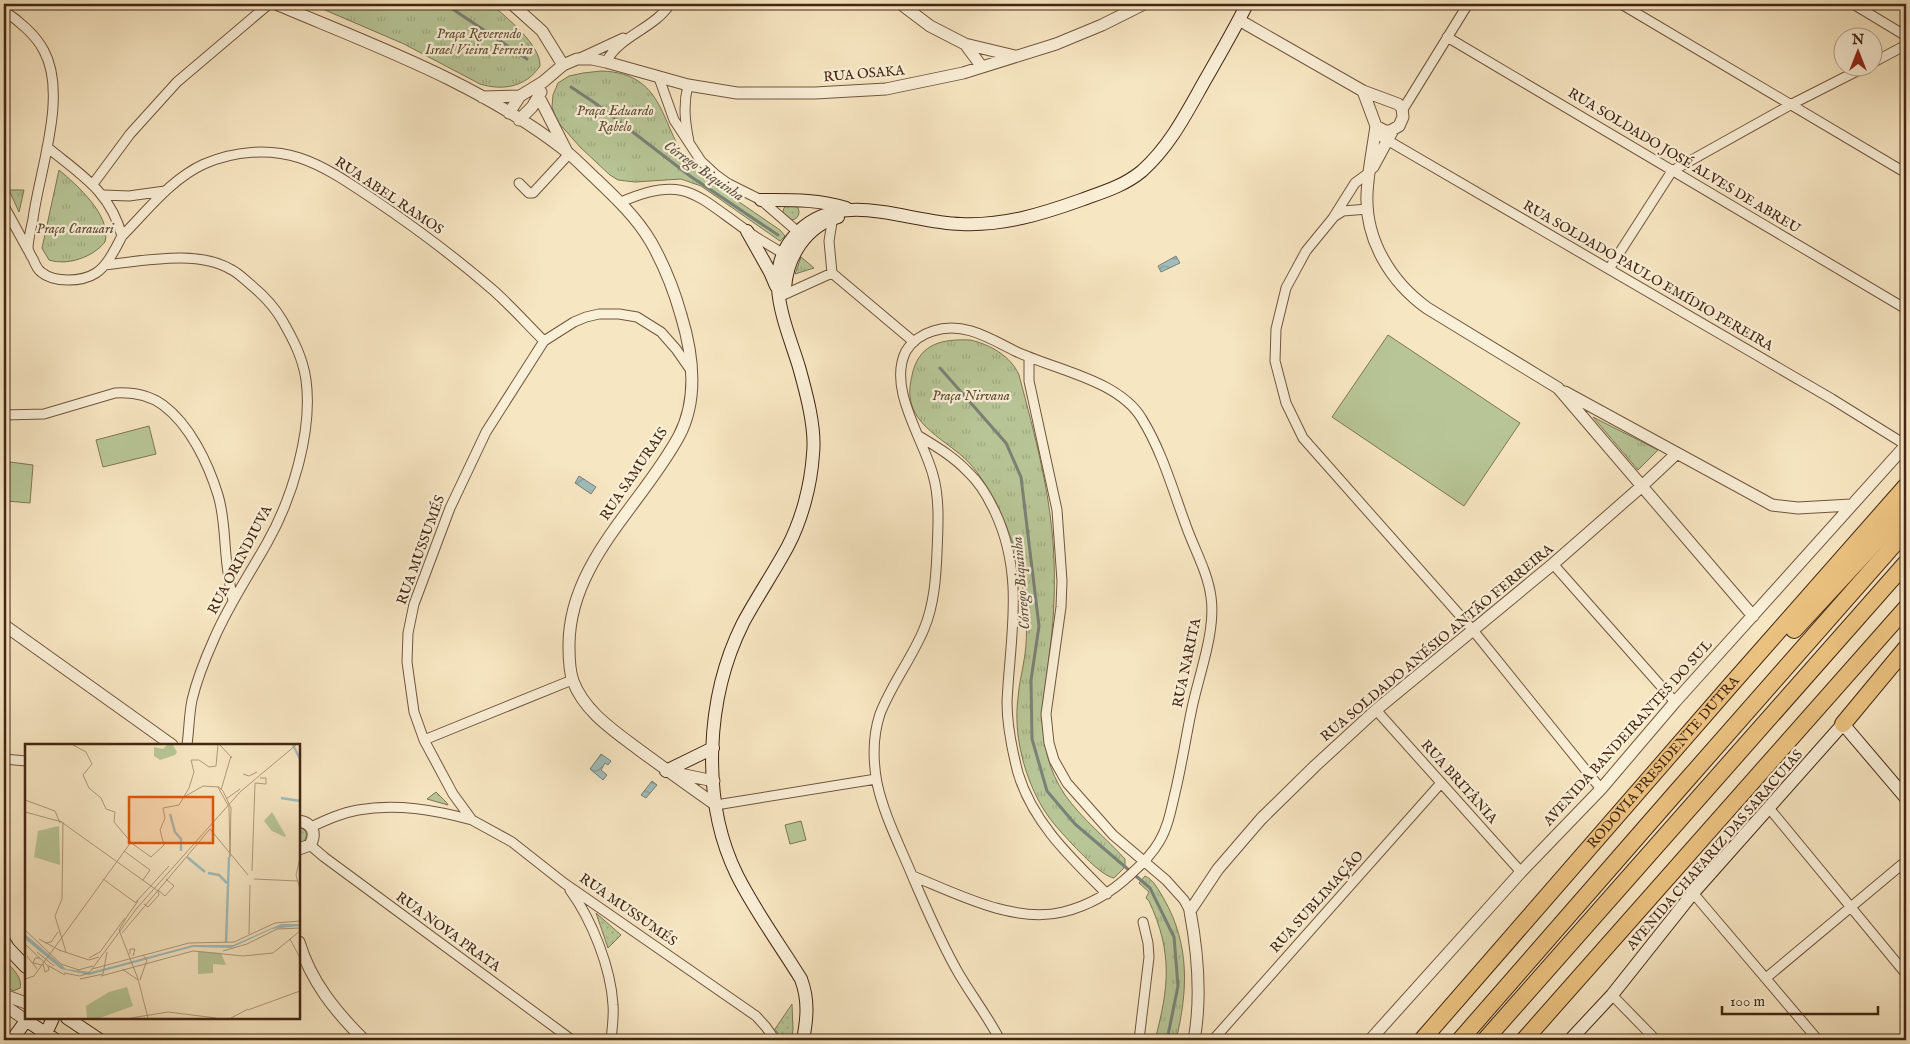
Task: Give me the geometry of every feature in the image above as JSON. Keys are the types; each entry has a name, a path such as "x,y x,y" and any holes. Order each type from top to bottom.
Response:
{"highway":[{"name":"RODOVIA PRESIDENTE DUTRA","path":"1422,1040 1906,486"},
{"path":"1729,687 1754,672 1906,509"},
{"path":"1460,1040 1679,788 1906,532"},
{"path":"1485,1040 1906,563"},
{"path":"1524,1040 1906,608"},
{"path":"1843,724 1906,648"}],"main road":[{"path":"761,200 815,201 854,210 873,211 939,223 982,224 1019,219 1122,186 1155,159 1176,133 1247,4"},
{"path":"803,1040 807,1006 801,980 736,874 726,851 716,805 713,748 718,695 732,647 747,616 788,545 796,527 810,479 814,450 813,430 800,371 781,310 778,269 782,253 798,232 817,217 854,210"},
{"path":"781,294 792,256 814,230 833,215"},
{"path":"746,231 781,294"},
{"path":"1843,724 1906,798"},
{"name":"AVENIDA CHAFARIZ DAS SARACUIAS","path":"1570,1040 1612,995 1693,893 1843,724"},
{"path":"666,771 713,748"},
{"path":"4,941 25,955"},
{"path":"4,941 25,966"},
{"path":"12,1040 27,1019 48,1038 53,1019"},
{"path":"70,1019 100,1040"}],"street":[{"path":"93,184 130,134 177,82 269,4"},
{"name":"RUA SAMURAIS","path":"276,4 406,58 509,113 568,153 621,202 650,240 675,295 685,328 692,372 688,412 680,433 668,454 598,552 576,599 568,641 569,660 572,680 581,697 596,715 612,730 666,771 716,805"},
{"path":"512,4 542,31 563,66"},
{"path":"509,113 520,96 543,82 563,66 634,32 659,16 670,4"},
{"path":"901,4 926,23 965,44 1015,56"},
{"name":"RUA OSAKA","path":"577,59 592,59 606,62 688,85 737,92 816,93 886,89 924,82 982,67 1065,40 1102,25 1144,4"},
{"path":"1468,4 1402,110 1402,122 1390,135 1370,172 1355,183 1333,218 1306,251 1286,288 1276,329 1274,361 1286,403 1303,438 1472,630 1601,789"},
{"path":"1621,4 1906,173"},
{"path":"1853,4 1906,36"},
{"path":"4,11 36,38 50,65 53,90 47,147 28,250"},
{"path":"1239,20 1364,91 1398,104 1402,110"},
{"path":"606,62 611,53 634,32"},
{"name":"RUA SOLDADO JOSÉ ALVES DE ABREU","path":"1447,37 1906,309"},
{"path":"965,44 982,67"},
{"path":"1882,58 1906,45"},
{"path":"659,78 671,113 690,147 701,161 716,175 761,200 798,232"},
{"path":"1609,269 1672,171 1792,104 1843,78"},
{"path":"519,120 540,97 543,82"},
{"path":"688,85 684,113 690,147"},
{"path":"1364,91 1374,125 1390,135"},
{"path":"482,97 520,96"},
{"path":"519,183 529,193 533,193 568,153 540,97"},
{"path":"1390,100 1379,102 1375,106 1367,196 1368,209 1373,235 1387,267 1412,296 1558,388 1772,505 1798,508 1851,505"},
{"name":"RUA SOLDADO PAULO EMÍDIO PEREIRA","path":"1390,135 1609,269 1823,394 1906,445"},
{"path":"4,206 41,272 63,279 86,277 105,265 122,236 116,217 104,195 47,147"},
{"name":"RUA ABEL RAMOS","path":"122,236 165,191 203,165 220,158 247,152 263,152 300,158 322,168 358,189 448,252 494,292 544,341"},
{"path":"621,202 638,194 655,190 671,189 686,191 701,197 746,231 782,253"},
{"name":"RUA ABEL RAMOS","path":"104,195 129,196 165,191"},
{"path":"1333,218 1343,211 1368,209"},
{"path":"833,215 829,253 832,273 914,342 906,352 902,368 901,386 904,401 920,436 934,479 937,500 936,577 928,618 880,714 874,749 876,779 885,811 941,942 1000,1040"},
{"path":"12,222 22,225 32,222"},
{"name":"RUA ORINDIUVA","path":"105,265 186,258 216,263 232,270 258,291 276,310 300,355 306,379 307,407 304,438 298,468 268,541 214,638 200,673 192,702 187,744"},
{"path":"781,294 832,273"},
{"name":"RUA MUSSUMÉS","path":"692,372 661,332 637,317 619,314 599,314 586,317 574,322 544,341 486,432 450,508 414,604 408,634 407,662 414,712 424,740 453,794 472,820 512,842 564,883 756,1016 775,1040"},
{"name":"RUA NARITA","path":"913,876 982,904 1026,913 1043,914 1062,912 1107,894 1117,887 1141,864 1161,838 1171,812 1208,635 1212,606 1211,593 1204,572 1161,459 1139,413 1127,400 1105,385 1029,357 974,331 944,328 923,334 914,342"},
{"path":"1029,357 1028,381 1056,510 1062,581 1061,607 1046,714 1049,743 1054,760 1067,784 1141,864 1166,880 1184,900 1190,911 1195,937 1199,1001 1194,1040"},
{"path":"1558,388 1753,616"},
{"path":"4,415 44,414 115,393 127,392 142,395 162,404 180,422 195,444 218,495 224,530 228,578 234,600"},
{"path":"920,436 942,450 969,472 989,499 999,522 1006,541 1012,570 1014,612 1007,703 1010,737 1019,775 1030,801 1055,841 1107,894"},
{"name":"AVENIDA BANDEIRANTES DO SUL","path":"1370,1040 1521,872 1601,789 1675,702 1906,445"},
{"name":"RUA SOLDADO ANÉSIO ANTÃO FERREIRA","path":"1190,911 1218,869 1261,819 1376,710 1553,564 1676,454"},
{"path":"1553,564 1675,702"},
{"path":"4,625 171,744"},
{"path":"424,740 572,680"},
{"name":"RUA BRITÂNIA","path":"1376,710 1521,872"},
{"path":"4,759 25,761"},
{"path":"666,771 714,781"},
{"path":"716,805 876,779"},
{"name":"RUA SUBLIMAÇÃO","path":"1213,1040 1441,783"},
{"path":"311,827 347,813 370,808 416,808 472,820"},
{"path":"1769,808 1906,974"},
{"path":"300,821 311,827 314,836 310,844 300,849"},
{"name":"RUA NOVA PRATA","path":"310,844 324,857 572,1040"},
{"path":"1766,978 1906,861"},
{"path":"564,883 589,921 608,976 613,1006 611,1040"},
{"path":"1693,893 1818,1040"},
{"path":"584,911 588,906 595,904"},
{"path":"1139,1040 1149,957 1143,922"},
{"path":"300,945 308,966 330,1004 364,1040"},
{"path":"4,995 25,1003"},
{"path":"1612,995 1656,1040"},
{"path":"4,1005 25,1018"},
{"path":"592,1040 602,1040"}],"green space":[{"name":"Praça Reverendo Israel Vieira Ferreira","path":"311,4 491,4 522,32 535,49 540,66 528,79 521,83 505,87 480,84 404,44"},
{"name":"Praça Eduardo Rabelo","path":"601,71 624,74 640,82 652,94 661,108 675,140 697,172 780,230 785,236 780,241 701,186 681,179 635,182 618,180 610,175 581,148 557,121 552,107 553,95 558,83 569,76"},
{"name":"Praça Carauari","path":"59,170 91,202 103,222 106,232 105,242 94,252 80,259 64,262 49,260 42,248"},
{"path":"9,190 24,190 19,212"},
{"path":"788,204 794,204 799,209 797,218 788,220 783,215 783,209"},
{"path":"801,257 814,268 795,274"},
{"path":"1388,335 1520,423 1464,506 1332,417"},
{"name":"Praça Nirvana","path":"970,340 985,344 999,352 1011,362 1019,375 1042,467 1053,537 1054,611 1044,701 1044,739 1055,777 1065,795 1086,820 1125,859 1125,867 1114,878 1092,864 1054,824 1044,810 1031,785 1022,757 1017,727 1019,687 1026,646 1026,614 1020,573 1012,540 999,509 982,479 964,458 926,427 913,408 910,397 913,371 921,354 942,342"},
{"path":"1593,417 1658,450 1638,470"},
{"path":"149,426 156,454 103,467 96,440"},
{"path":"10,462 33,465 30,503 6,501"},
{"path":"436,792 447,803 448,805 427,799"},
{"path":"801,821 806,840 790,844 785,825"},
{"path":"300,828 305,830 307,835 304,842 300,844"},
{"path":"1145,876 1154,883 1164,899 1179,934 1184,968 1184,986 1183,1004 1176,1040 1155,1040 1166,986 1166,970 1162,937 1157,920 1146,898 1149,892 1139,883"},
{"path":"596,913 621,935 608,948"},
{"path":"4,960 16,972 20,980 20,988 13,991 4,984"},
{"path":"792,1004 792,1039 783,1040 775,1029"}],"water":[{"path":"1176,256 1180,263 1161,272 1158,266"},
{"path":"579,476 596,487 591,494 575,483"},
{"path":"601,754 611,761 608,765 605,763 601,770 607,775 603,780 590,769"},
{"path":"652,781 657,785 646,798 641,795"}],"waterway":[{"name":"Córrego Biquinha","path":"445,4 527,59"},
{"name":"Córrego Biquinha","path":"571,87 595,103 690,176 778,235"},
{"name":"Córrego Biquinha","path":"940,368 1006,443 1021,477 1039,626 1031,680 1032,739 1047,791 1075,824 1150,888 1174,937 1178,986 1167,1040"}]}
